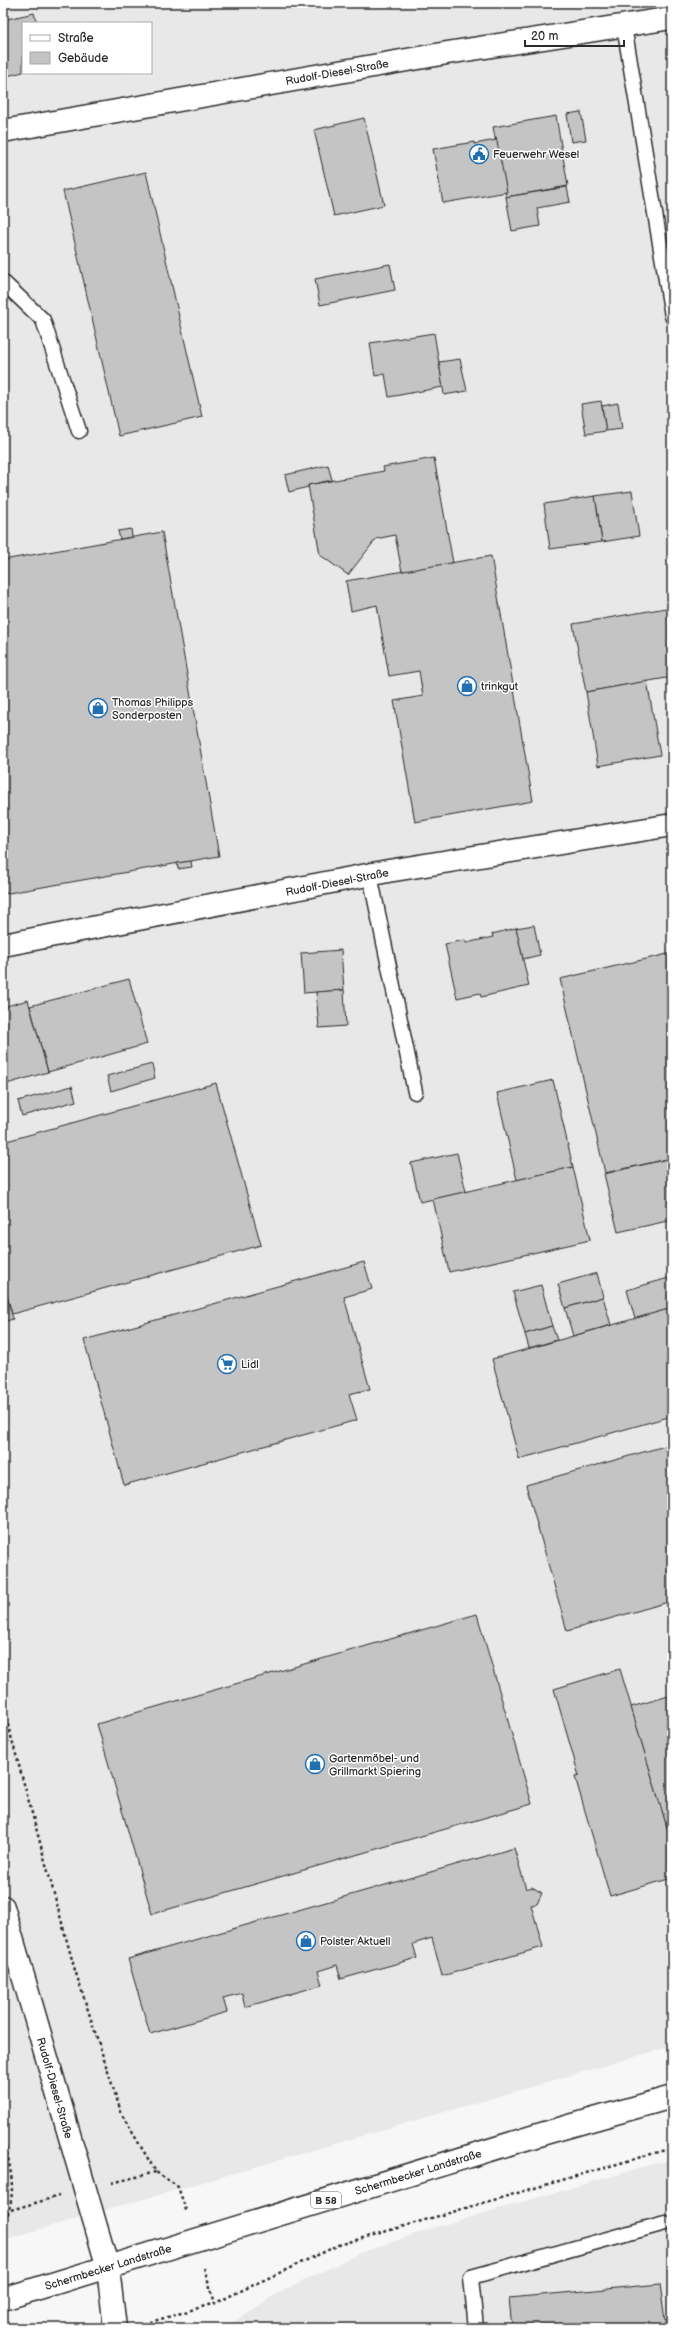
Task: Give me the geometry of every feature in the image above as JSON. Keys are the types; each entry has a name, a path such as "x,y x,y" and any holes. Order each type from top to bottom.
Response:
{"street":[{"name":"Rudolf-Diesel-Straße","path":"3,131 447,53 672,18"},
{"name":"Rudolf-Diesel-Straße","path":"3,945 370,875 672,825"},
{"name":"Rudolf-Diesel-Straße","path":"3,1907 108,2268 115,2328"},
{"name":"Schermbecker Landstraße","path":"3,2299 672,2097"}],"lane":[{"path":"624,26 671,300 672,316"},
{"path":"3,282 6,287 43,320 79,431"},
{"path":"370,875 415,1092"},
{"path":"476,2328 471,2277 665,2222"}],"path":[{"path":"3,1707 74,1967 122,2115 156,2172 178,2187 215,2303"},
{"path":"3,2135 12,2179 11,2210 3,2225"},
{"path":"139,2326 215,2303 339,2245 672,2148"}],"shaded area":[{"path":"3,3 672,3 672,2046 3,2240"},
{"path":"672,2159 672,2328 228,2328 236,2320 277,2294 360,2253 439,2226"}],"building":[{"path":"34,13 37,22 22,22 22,72 3,77 3,20"},
{"path":"581,112 586,140 571,142 567,114"},
{"path":"556,116 568,186 506,197 493,127"},
{"path":"364,118 384,205 334,216 314,130"},
{"path":"496,137 507,192 443,203 433,149 496,140"},
{"path":"146,172 202,417 119,436 63,191"},
{"path":"567,187 570,202 537,208 540,226 512,231 506,197"},
{"path":"390,264 395,290 320,305 315,279"},
{"path":"434,333 443,387 389,397 385,374 375,376 370,343"},
{"path":"460,359 467,391 444,395 439,362"},
{"path":"601,401 606,431 586,434 581,404"},
{"path":"618,403 622,429 606,431 602,406"},
{"path":"434,458 453,563 402,572 395,535 376,539 348,575 320,555 308,485 384,471 383,467"},
{"path":"328,465 332,480 308,485 308,487 289,492 285,475"},
{"path":"632,491 639,536 602,542 595,496"},
{"path":"595,496 602,542 550,549 544,504"},
{"path":"131,529 132,537 120,539 118,531"},
{"name":"Thomas Philipps Sonderposten","path":"162,532 219,856 3,894 3,560"},
{"name":"trinkgut","path":"491,556 533,801 415,822 394,701 423,696 419,671 389,676 377,605 351,611 346,581"},
{"path":"672,607 672,677 586,692 573,624"},
{"path":"647,681 660,755 598,766 586,692"},
{"path":"191,861 192,867 178,869 177,863"},
{"path":"534,925 540,955 523,959 516,928"},
{"path":"516,928 529,986 481,997 480,993 457,998 445,944 465,940 466,943 493,937 492,934"},
{"path":"341,950 344,990 304,993 301,953"},
{"path":"672,953 672,1158 605,1173 560,979"},
{"path":"129,979 147,1044 48,1072 30,1006"},
{"path":"344,990 346,1026 319,1028 316,992"},
{"path":"28,1000 48,1072 3,1085 3,1007"},
{"path":"152,1064 155,1078 111,1091 107,1076"},
{"path":"553,1080 573,1167 517,1180 497,1093"},
{"path":"216,1083 261,1245 12,1314 3,1281 3,1142"},
{"path":"72,1086 76,1101 22,1116 18,1101"},
{"path":"457,1153 466,1192 420,1202 411,1163"},
{"path":"672,1158 672,1220 618,1232 604,1174"},
{"path":"573,1167 590,1240 449,1272 433,1199"},
{"name":"Lidl","path":"364,1262 372,1289 344,1297 370,1389 349,1394 357,1420 124,1485 84,1340"},
{"path":"597,1273 603,1297 565,1308 558,1284"},
{"path":"672,1277 672,1308 635,1319 627,1290"},
{"path":"3,1281 13,1319 3,1322"},
{"path":"541,1285 552,1326 525,1334 513,1292"},
{"path":"603,1297 611,1325 573,1336 565,1308"},
{"path":"672,1308 672,1416 519,1459 492,1359"},
{"path":"552,1326 557,1340 529,1348 525,1334"},
{"path":"672,1444 672,1601 567,1631 526,1485"},
{"name":"Gartenmöbel- und Grillmarkt Spiering","path":"477,1614 532,1804 152,1914 97,1724"},
{"path":"620,1669 672,1844 672,1878 610,1896 575,1777 579,1776 554,1689"},
{"path":"672,1695 672,1844 631,1707"},
{"name":"Polster Aktuell","path":"514,1848 526,1889 532,1887 542,1893 537,1904 531,1905 543,1947 442,1976 432,1938 413,1944 417,1958 341,1979 337,1965 318,1971 322,1985 245,2007 242,1993 223,1998 227,2012 150,2034 128,1959"},
{"path":"660,2284 665,2320 672,2319 672,2328 512,2328 509,2298"}],"place":[{"name":"Feuerwehr Wesel","path":"479,154"},
{"name":"trinkgut","path":"467,686"},
{"name":"Thomas Philipps Sonderposten","path":"98,708"},
{"name":"Lidl","path":"227,1364"},
{"name":"Gartenmöbel- und Grillmarkt Spiering","path":"315,1764"},
{"name":"Polster Aktuell","path":"306,1941"}]}
